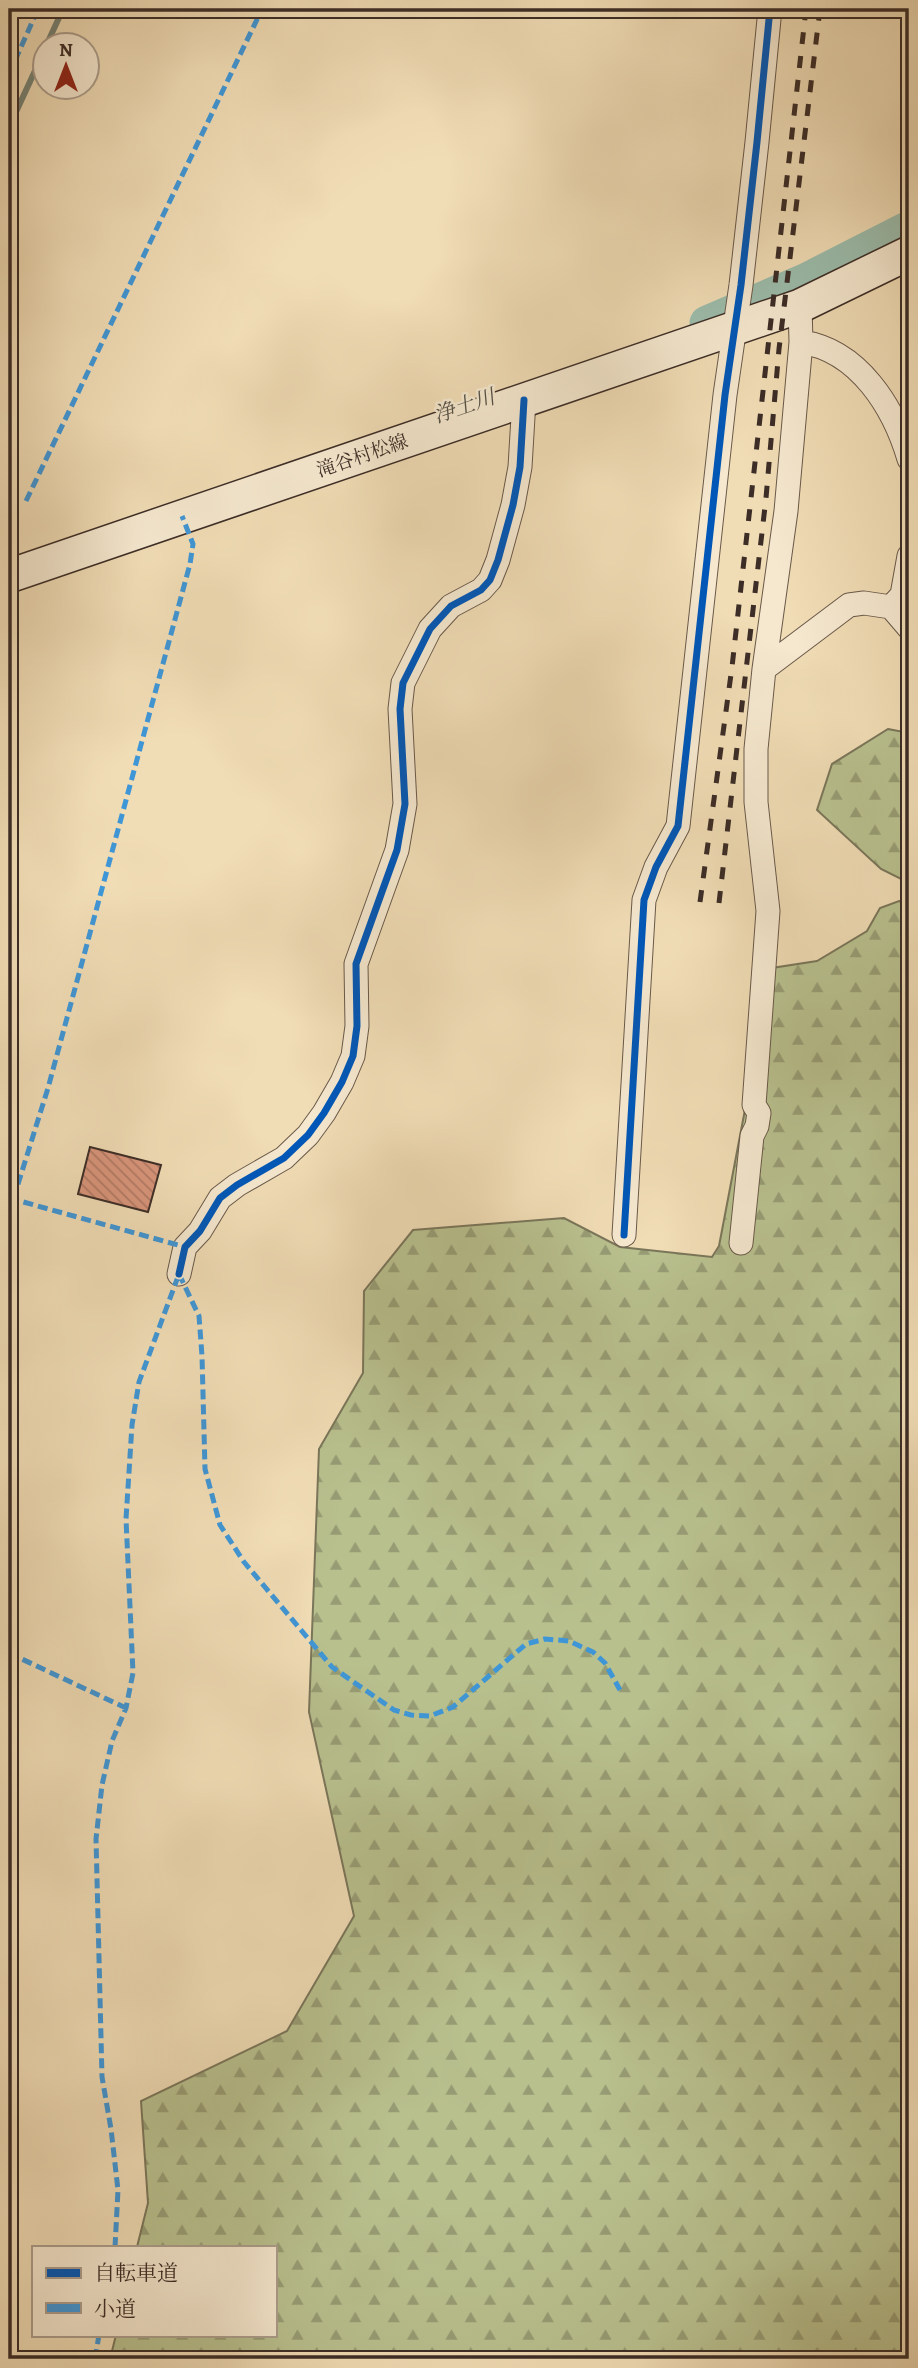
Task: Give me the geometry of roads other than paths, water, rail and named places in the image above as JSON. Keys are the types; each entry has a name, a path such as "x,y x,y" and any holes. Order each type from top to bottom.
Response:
{"main road":[{"name":"滝谷村松線","path":"9,576 800,306 909,253"}],"street":[{"path":"624,1235 644,900 656,867 678,826 733,330 756,155 770,9"},
{"path":"741,1243 752,1136 759,1113 754,1105 768,911 755,802 756,749 786,511 801,342 800,306"},
{"path":"801,342 818,344 833,351 870,383 894,420 909,459"},
{"path":"179,1274 185,1247 200,1231 220,1198 284,1158 308,1135 342,1082 353,1056 357,1026 356,964 397,850 405,804 400,709 403,683 430,629 451,606 481,590 490,580 513,505 521,457 524,400"},
{"path":"891,607 902,595 909,556"},
{"path":"764,669 849,605 864,603 891,607 909,628"}],"waterway":[{"path":"52,32 63,9"},
{"path":"9,127 32,77"},
{"name":"浄土川","path":"707,323 807,280 909,228"}],"railway":[{"path":"700,902 732,667 806,9"},
{"path":"719,903 766,498 779,349 820,9"}]}
